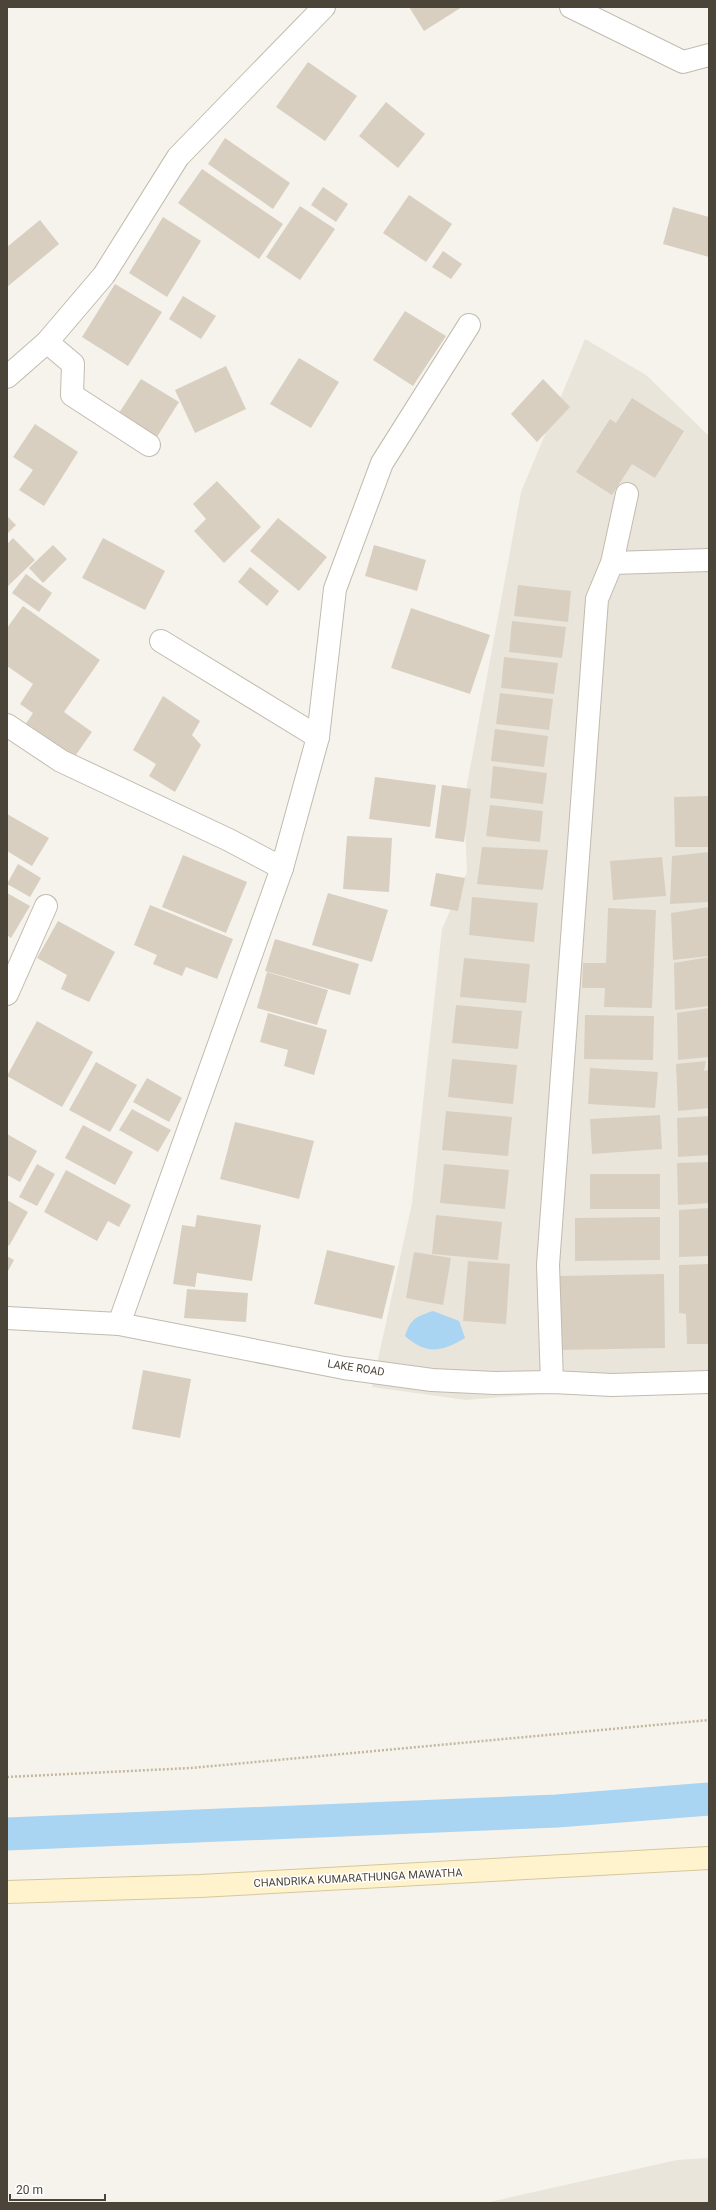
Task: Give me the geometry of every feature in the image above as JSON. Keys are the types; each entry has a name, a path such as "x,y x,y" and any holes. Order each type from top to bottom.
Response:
{"main road":[{"name":"CHANDRIKA KUMARATHUNGA MAWATHA","path":"7,1892 200,1886 709,1858"}],"street":[{"path":"7,377 47,342 104,275 178,157 324,7"},
{"path":"571,7 683,62 709,55"},
{"path":"119,1324 282,868 318,737 335,589 382,463 469,325"},
{"path":"47,342 73,364 72,395 149,445"},
{"path":"552,1382 548,1265 595,631 598,599 612,563 627,494"},
{"path":"612,563 709,560"},
{"path":"161,641 318,737"},
{"path":"7,725 61,761 229,840 282,868"},
{"path":"7,994 46,906"},
{"name":"LAKE ROAD","path":"7,1318 119,1324 344,1368 432,1380 495,1383 552,1382 612,1385 709,1382"}],"path":[{"path":"7,1777 191,1768 709,1720"}],"shaded area":[{"path":"585,339 646,375 709,436 709,1381 466,1400 372,1387 412,1203 442,929 467,872 464,801 521,492"},
{"path":"709,2158 709,2203 485,2203 677,2160"}],"water":[{"path":"433,1311 459,1321 465,1338 457,1343 441,1349 427,1349 405,1336 410,1325 415,1319"}],"building":[{"path":"409,7 462,7 424,31"},
{"path":"308,62 357,96 325,141 276,107"},
{"path":"386,102 425,134 398,168 359,136"},
{"path":"225,138 290,183 273,209 208,164"},
{"path":"202,169 283,224 259,259 178,203"},
{"path":"323,187 348,204 336,222 311,205"},
{"path":"409,195 452,224 426,262 383,233"},
{"path":"300,206 335,229 300,280 266,257"},
{"path":"673,207 709,217 709,257 663,244"},
{"path":"163,217 201,241 167,297 129,273"},
{"path":"40,220 59,244 7,287 7,247"},
{"path":"443,251 462,264 451,279 432,267"},
{"path":"115,284 162,312 128,366 82,337"},
{"path":"183,296 216,316 201,339 169,319"},
{"path":"405,311 446,336 413,386 373,360"},
{"path":"299,358 339,382 311,428 270,404"},
{"path":"226,366 246,409 195,433 175,390"},
{"path":"141,379 179,402 155,440 117,416"},
{"path":"543,379 570,407 537,442 511,414"},
{"path":"632,398 684,431 655,478 632,464 612,495 576,472 610,419 616,423"},
{"path":"35,424 78,452 44,506 19,490 33,470 13,457"},
{"path":"217,481 261,527 224,563 194,531 206,519 193,504"},
{"path":"7,516 16,525 7,534"},
{"path":"278,518 327,557 299,591 250,551"},
{"path":"13,538 35,560 7,587 7,544"},
{"path":"103,538 165,571 145,610 82,578"},
{"path":"53,545 67,559 43,583 29,568"},
{"path":"374,545 426,560 417,591 365,576"},
{"path":"250,567 279,591 267,606 238,582"},
{"path":"26,574 52,593 39,612 12,593"},
{"path":"518,585 571,591 568,622 514,616"},
{"path":"23,606 100,660 64,712 92,732 73,759 25,725 33,713 20,704 33,684 7,666 7,628"},
{"path":"411,608 490,635 470,694 391,668"},
{"path":"512,621 566,627 562,658 509,652"},
{"path":"504,657 558,663 554,694 501,688"},
{"path":"500,693 553,699 549,730 496,724"},
{"path":"163,696 200,721 192,735 201,745 175,792 149,776 156,764 133,750"},
{"path":"495,729 548,736 544,767 491,761"},
{"path":"493,766 547,773 543,804 490,798"},
{"path":"375,777 436,785 430,827 369,819"},
{"path":"442,785 471,789 464,842 435,838"},
{"path":"709,796 709,847 675,847 674,797"},
{"path":"490,805 543,811 540,842 486,836"},
{"path":"7,814 49,838 32,866 7,851"},
{"path":"347,836 392,838 389,892 343,889"},
{"path":"482,847 548,850 543,890 477,884"},
{"path":"709,852 709,902 670,904 672,856"},
{"path":"183,855 247,882 226,933 162,907"},
{"path":"662,857 666,896 613,900 610,861"},
{"path":"18,864 41,878 30,897 7,884"},
{"path":"436,873 465,878 458,911 430,906"},
{"path":"7,893 30,906 11,938 7,935"},
{"path":"328,893 388,910 372,962 312,945"},
{"path":"472,897 538,903 534,942 469,935"},
{"path":"150,905 233,939 217,979 186,967 182,976 153,964 157,955 134,945"},
{"path":"709,907 709,956 673,960 671,913"},
{"path":"608,908 656,910 652,1008 604,1007 605,988 582,988 583,963 606,963"},
{"path":"58,921 115,952 89,1002 61,989 67,975 37,958"},
{"path":"275,939 359,964 350,995 265,971"},
{"path":"709,957 709,1006 675,1010 674,963"},
{"path":"464,958 530,964 526,1003 460,997"},
{"path":"267,972 328,990 317,1025 257,1008"},
{"path":"456,1005 522,1011 518,1049 452,1043"},
{"path":"709,1008 709,1057 678,1060 677,1013"},
{"path":"268,1013 327,1030 314,1075 284,1066 288,1050 260,1042"},
{"path":"585,1015 654,1016 653,1060 584,1059"},
{"path":"37,1021 93,1052 62,1107 7,1076"},
{"path":"452,1059 517,1065 513,1104 448,1097"},
{"path":"706,1061 704,1071 709,1070 709,1108 678,1111 676,1064"},
{"path":"96,1062 137,1085 110,1132 69,1110"},
{"path":"590,1068 658,1072 655,1108 588,1104"},
{"path":"147,1078 182,1098 169,1122 133,1102"},
{"path":"132,1109 171,1130 158,1152 119,1130"},
{"path":"446,1111 512,1117 508,1156 442,1150"},
{"path":"660,1115 662,1149 592,1154 590,1119"},
{"path":"709,1116 709,1155 678,1157 677,1118"},
{"path":"235,1122 314,1141 299,1199 220,1179"},
{"path":"83,1125 133,1152 115,1185 65,1158"},
{"path":"7,1134 37,1151 20,1182 7,1175"},
{"path":"709,1162 709,1203 678,1205 677,1163"},
{"path":"37,1164 55,1174 37,1206 19,1197"},
{"path":"444,1164 509,1170 505,1209 440,1203"},
{"path":"66,1170 131,1205 119,1227 108,1221 97,1241 44,1212"},
{"path":"590,1174 660,1174 660,1209 590,1209"},
{"path":"7,1200 28,1212 9,1246 7,1244"},
{"path":"709,1208 709,1256 679,1257 679,1210"},
{"path":"197,1215 261,1225 252,1281 197,1273 195,1287 173,1284 182,1225 195,1227"},
{"path":"436,1215 502,1222 498,1260 432,1254"},
{"path":"660,1217 660,1260 575,1261 575,1218"},
{"path":"327,1250 395,1266 382,1319 314,1304"},
{"path":"414,1252 451,1258 443,1305 406,1298"},
{"path":"7,1256 14,1260 7,1273"},
{"path":"468,1261 510,1264 506,1324 463,1321"},
{"path":"709,1264 709,1344 687,1344 686,1314 679,1313 679,1265"},
{"path":"664,1274 665,1348 558,1350 557,1276"},
{"path":"187,1289 248,1293 246,1322 184,1318"},
{"path":"143,1370 191,1379 180,1438 132,1429"}],"waterway":[{"path":"7,1834 557,1811 709,1799"}]}
